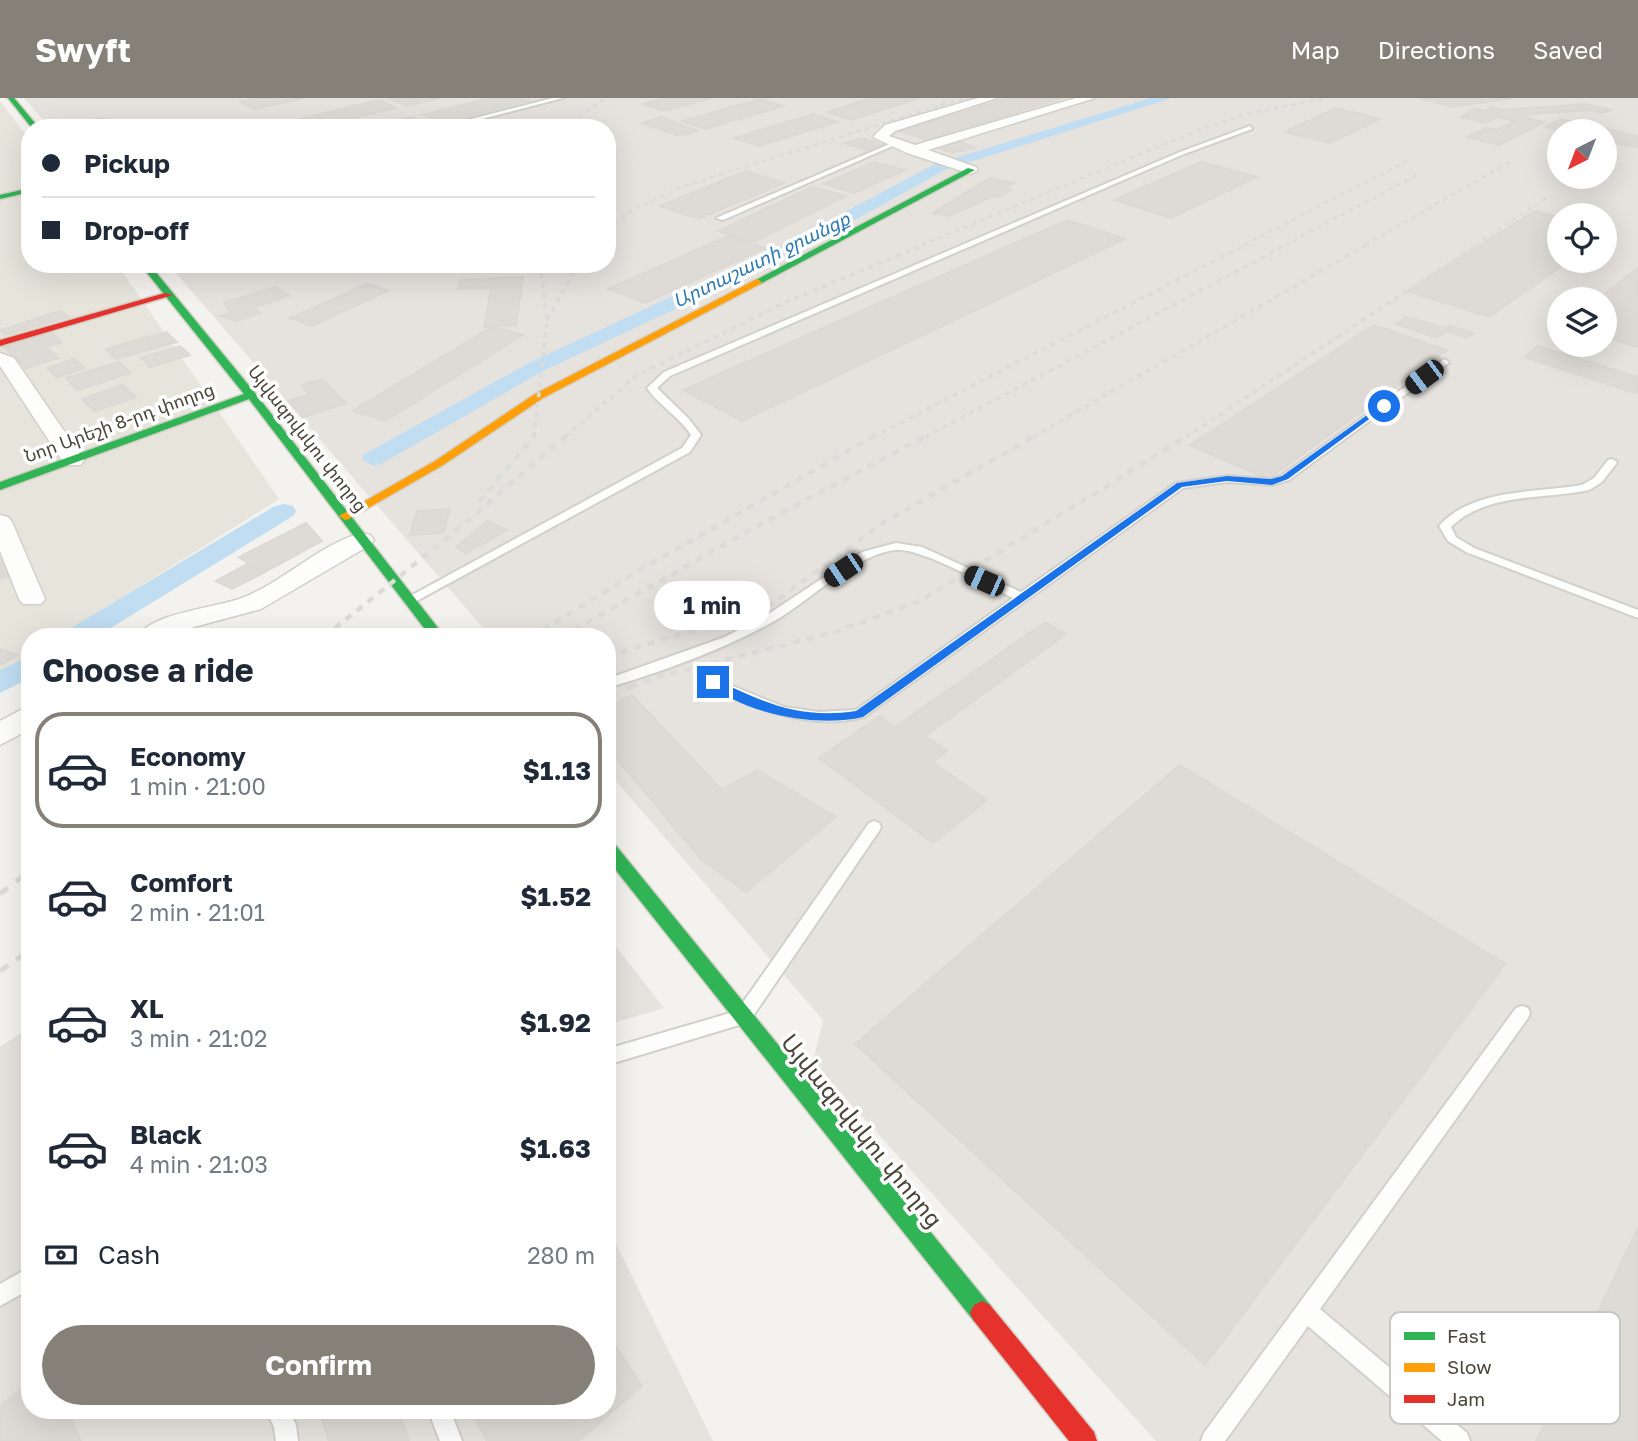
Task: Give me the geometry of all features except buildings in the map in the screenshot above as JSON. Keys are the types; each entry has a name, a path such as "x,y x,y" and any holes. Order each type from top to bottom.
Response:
{"main road":[{"path":"11,98 28,119"},
{"path":"345,516 439,463 539,396 971,170"},
{"path":"0,197 21,192"},
{"name":"Այվազովսկու փողոց","path":"151,273 251,395 429,628"},
{"path":"0,343 168,296"},
{"name":"Նոր Արեշի 8-րդ փողոց","path":"0,486 251,395"},
{"name":"Այվազովսկու փողոց","path":"616,858 1085,1441"}],"street":[{"path":"971,170 880,137 883,132 991,98"},
{"path":"912,150 1089,98"},
{"path":"0,359 7,362 73,460"},
{"path":"0,522 32,600"},
{"path":"170,628 185,621 252,603 362,540"},
{"path":"0,735 21,721"}],"lane":[{"path":"475,119 560,98"},
{"path":"409,600 686,450 696,435 688,420 656,395 652,388 667,374 1182,153 1250,128"},
{"path":"720,218 894,144"},
{"path":"713,682 748,700 794,716 827,719 859,715 1180,485 1227,479 1272,482 1285,478 1444,362"},
{"path":"1612,462 1598,480 1585,488 1491,500 1454,514 1446,526 1452,540 1470,550 1638,614"},
{"path":"616,681 729,640 774,616 866,554 896,546 918,549 1022,597"},
{"path":"616,1054 743,1017 873,827"},
{"path":"1212,1441 1522,1013"},
{"path":"0,1296 21,1283"},
{"path":"1307,1311 1390,1382"},
{"path":"282,1419 287,1441"},
{"path":"443,1419 452,1441"},
{"path":"1440,1424 1460,1441"}],"shaded area":[{"path":"24,98 1638,98 1638,1441 1156,1441 813,1062 823,1020 616,781 616,628 483,628 176,273 616,273 616,119 42,119"},
{"path":"0,101 21,128 21,273 123,273 279,499 73,628 21,628 21,661 0,674"},
{"path":"616,947 664,1008 616,1022"},
{"path":"21,1033 21,1419 616,1419 616,1243 713,1441 0,1441 0,1047"}],"waterway":[{"name":"Արտաշատի ջրանցք","path":"373,459 536,367 791,248 940,167 1165,98"},
{"name":"Արտաշատի ջրանցք","path":"91,628 284,511"},
{"name":"Արտաշատի ջրանցք","path":"0,683 21,670"}],"railway":[{"path":"577,119 606,98"},
{"path":"941,105 949,98"},
{"path":"941,105 967,98"},
{"path":"922,245 1194,132 1242,115 1328,98"},
{"path":"616,223 629,212 681,187 941,105"},
{"path":"1244,245 1407,161"},
{"path":"1365,245 1512,161"},
{"path":"1285,245 1419,174"},
{"path":"1475,245 1548,197"},
{"path":"565,437 636,376 786,302 926,244"},
{"path":"873,437 1247,244"},
{"path":"925,437 1288,244"},
{"path":"1033,437 1368,244"},
{"path":"1186,437 1478,244"},
{"path":"541,273 547,320"},
{"path":"547,320 573,273"},
{"path":"534,436 547,320"},
{"path":"335,628 451,535 567,435"},
{"path":"546,628 640,570 876,435"},
{"path":"578,628 748,531 928,435"},
{"path":"616,653 762,611 883,523 1036,435"},
{"path":"631,687 658,677 835,632 922,600 1189,435"},
{"path":"479,502 534,436"},
{"path":"616,693 636,685"},
{"path":"0,894 21,878"},
{"path":"0,971 21,956"}],"traffic: fast":[{"path":"11,98 28,119"},
{"path":"757,282 971,170"},
{"path":"0,197 21,192"},
{"path":"151,273 251,395 431,628"},
{"path":"0,486 251,395"},
{"path":"616,858 982,1313"}],"traffic: slow":[{"path":"345,516 439,463 539,396 757,282"}],"traffic: jam":[{"path":"0,343 168,295"},
{"path":"982,1313 1085,1441"}],"route":[{"path":"713,682 748,700 794,716 827,719 859,715 1180,485 1203,480 1272,482 1285,478 1384,406"}]}
